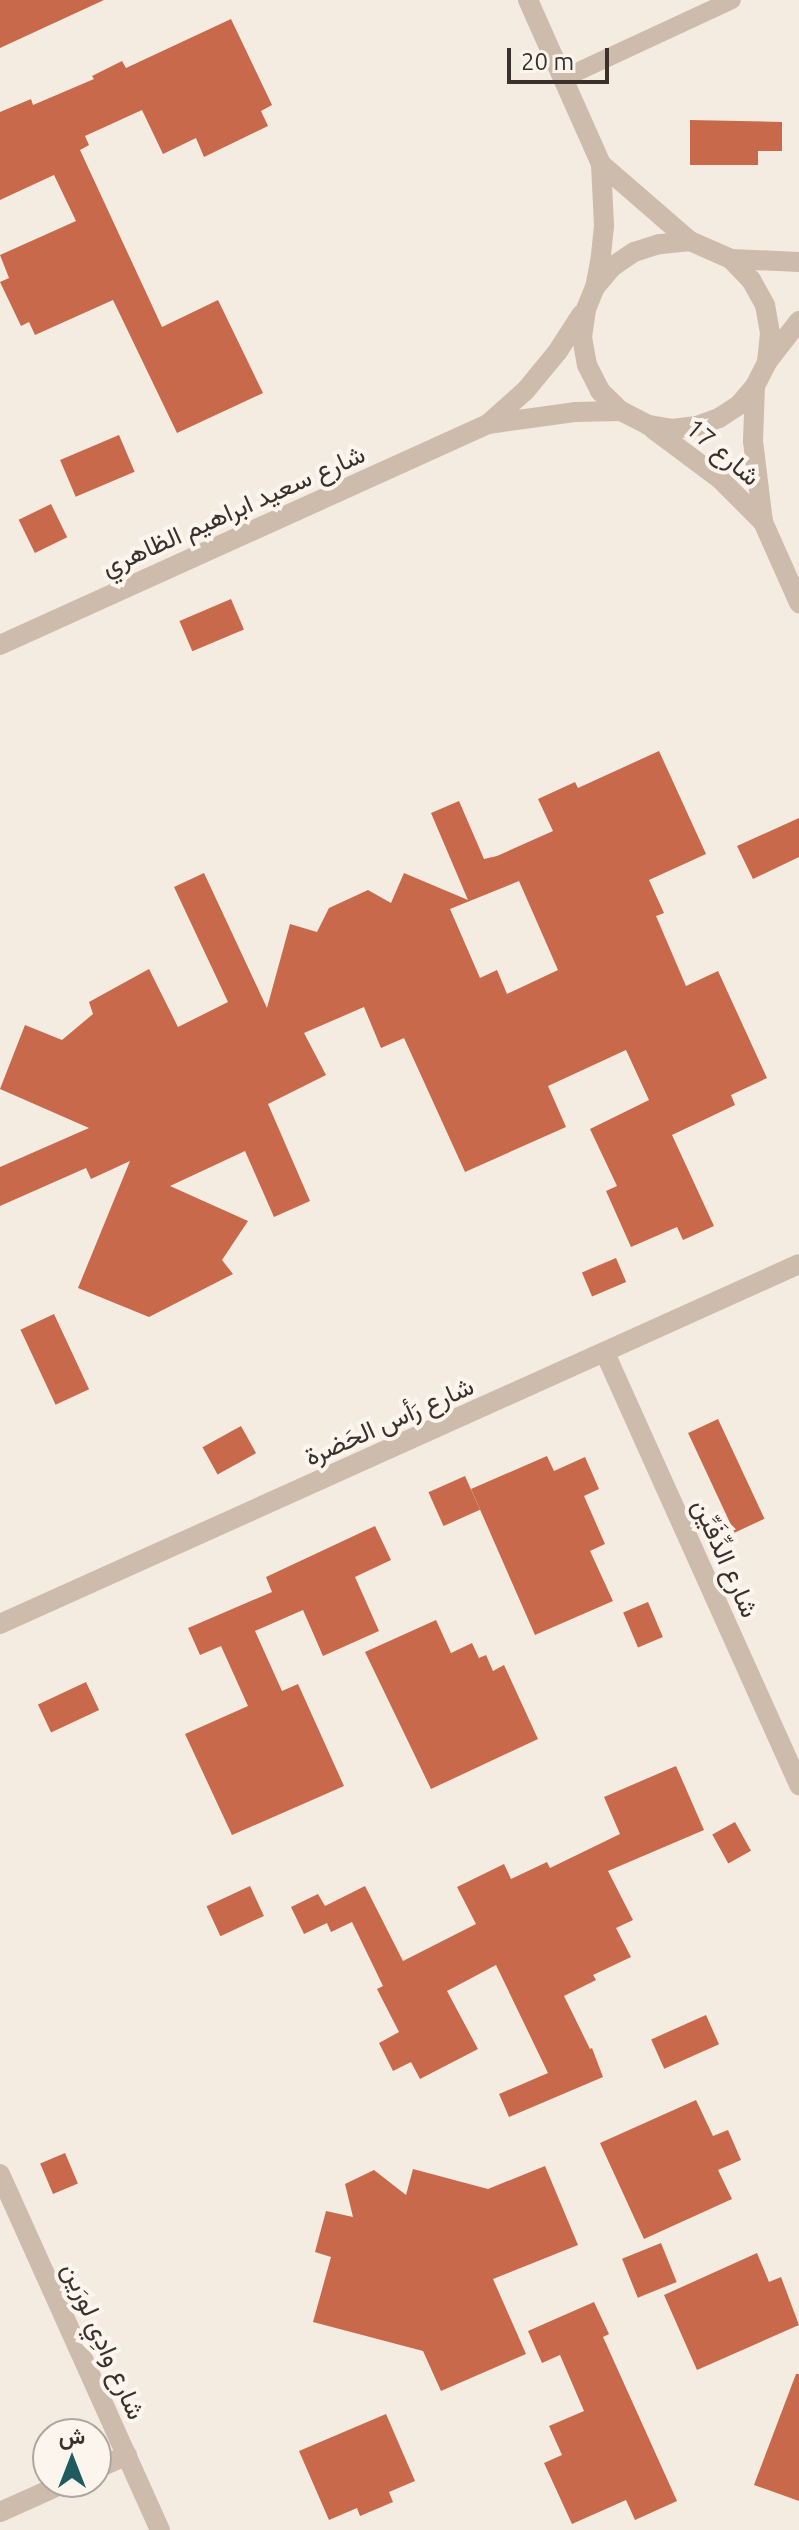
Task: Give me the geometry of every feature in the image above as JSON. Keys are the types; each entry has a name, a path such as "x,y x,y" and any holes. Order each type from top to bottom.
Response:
{"street":[{"path":"528,0 601,164 604,226 595,287 586,309 582,337 587,365 600,391 621,411 648,425 672,429 697,426 739,405 799,321"},
{"path":"601,164 690,241 731,259 799,262"},
{"path":"595,287 612,267 634,252 659,244 690,241"},
{"path":"731,259 751,280 765,305 770,333 767,362"},
{"name":"شارع سعيد ابراهيم الظاهري","path":"488,424 526,390 558,351 586,309"},
{"name":"شارع 17","path":"755,386 754,454 763,522 799,603"},
{"name":"شارع سعيد ابراهيم الظاهري","path":"0,645 488,424 576,412 621,411"},
{"name":"شارع 17","path":"648,425 697,460 763,522"},
{"name":"شارع رَأس الحَضرة","path":"0,1624 799,1264"},
{"name":"شارع الدِّفَيِّن","path":"605,1353 799,1785"},
{"name":"شارع وادِي لورَين","path":"0,2174 160,2530"},
{"path":"112,2462 127,2455"},
{"path":"0,2512 32,2498"}],"lane":[{"path":"564,78 732,0"}],"building":[{"path":"0,0 104,0 0,48"},
{"path":"231,19 272,105 261,111 268,126 204,157 196,138 163,154 142,110 85,136 89,145 80,150 162,327 218,300 263,393 177,433 113,300 35,335 29,322 21,326 0,282 9,278 0,255 76,221 54,175 0,200 0,112 31,99 33,105 94,79 92,76 122,61 126,68"},
{"path":"690,120 782,122 782,151 758,151 758,165 690,165"},
{"path":"119,435 135,472 76,497 60,460"},
{"path":"51,504 67,537 35,553 19,520"},
{"path":"231,599 244,629 192,651 179,621"},
{"path":"659,751 706,854 649,880 664,913 656,916 686,986 718,971 767,1078 731,1095 735,1105 672,1135 714,1226 683,1240 677,1227 631,1247 606,1191 617,1186 590,1129 649,1100 626,1050 548,1086 566,1127 465,1172 404,1038 381,1048 364,1007 304,1033 326,1075 268,1104 310,1201 274,1217 245,1151 170,1186 248,1221 222,1260 233,1274 149,1317 78,1288 130,1161 91,1179 86,1168 0,1206 0,1167 89,1128 0,1089 25,1025 62,1040 93,1014 89,1002 149,969 178,1027 228,1002 174,887 204,873 267,1008 290,924 317,932 329,908 368,890 391,903 404,873 468,900 431,813 459,801 484,859 553,831 538,799 575,782 578,788","holes":["519,881 558,970 507,994 497,970 480,978 450,909"]},
{"path":"799,818 799,857 753,879 737,846"},
{"path":"616,1258 626,1282 592,1296 582,1272"},
{"path":"54,1314 89,1389 56,1405 20,1330"},
{"path":"718,1419 764,1519 735,1533 688,1433"},
{"path":"241,1426 256,1453 218,1474 203,1447"},
{"path":"547,1456 554,1471 585,1457 599,1489 584,1496 605,1544 590,1551 613,1601 535,1635 471,1489"},
{"path":"465,1476 480,1510 444,1526 428,1492"},
{"path":"375,1526 391,1560 355,1577 379,1631 323,1656 303,1610 255,1631 282,1691 298,1684 344,1786 232,1835 185,1734 248,1706 221,1646 200,1655 188,1628 272,1592 266,1577"},
{"path":"648,1602 663,1637 638,1648 623,1613"},
{"path":"436,1620 451,1653 472,1643 479,1658 486,1655 493,1671 504,1665 538,1739 431,1789 365,1652"},
{"path":"86,1682 99,1710 51,1732 38,1704"},
{"path":"676,1766 704,1830 608,1871 633,1920 616,1928 631,1957 593,1975 596,1980 564,1996 592,2048 603,2077 509,2117 499,2094 548,2073 496,1965 447,1991 478,2049 420,2079 411,2062 393,2071 379,2043 399,2032 377,1989 383,1986 352,1922 331,1932 327,1923 304,1934 291,1907 318,1894 325,1906 365,1886 403,1961 476,1924 457,1887 504,1864 511,1879 547,1862 550,1868 620,1834 604,1797"},
{"path":"735,1822 751,1851 728,1863 712,1835"},
{"path":"250,1886 264,1916 220,1936 206,1906"},
{"path":"706,2015 719,2044 664,2069 651,2039"},
{"path":"696,2100 713,2136 728,2130 741,2160 718,2170 732,2199 644,2239 600,2143"},
{"path":"65,2153 78,2183 53,2194 40,2164"},
{"path":"545,2166 578,2245 493,2279 526,2354 441,2391 423,2351 313,2322 331,2257 315,2252 326,2211 353,2217 345,2184 374,2170 406,2195 413,2169 488,2189"},
{"path":"661,2243 677,2282 638,2298 622,2259"},
{"path":"757,2253 769,2282 781,2277 799,2325 697,2370 664,2295"},
{"path":"594,2302 609,2334 603,2337 677,2501 635,2520 626,2500 572,2524 544,2463 562,2455 549,2426 584,2411 560,2355 542,2363 528,2331"},
{"path":"796,2374 799,2374 799,2501 754,2485"},
{"path":"386,2414 415,2481 389,2492 393,2502 360,2516 357,2508 329,2520 299,2451"}]}
